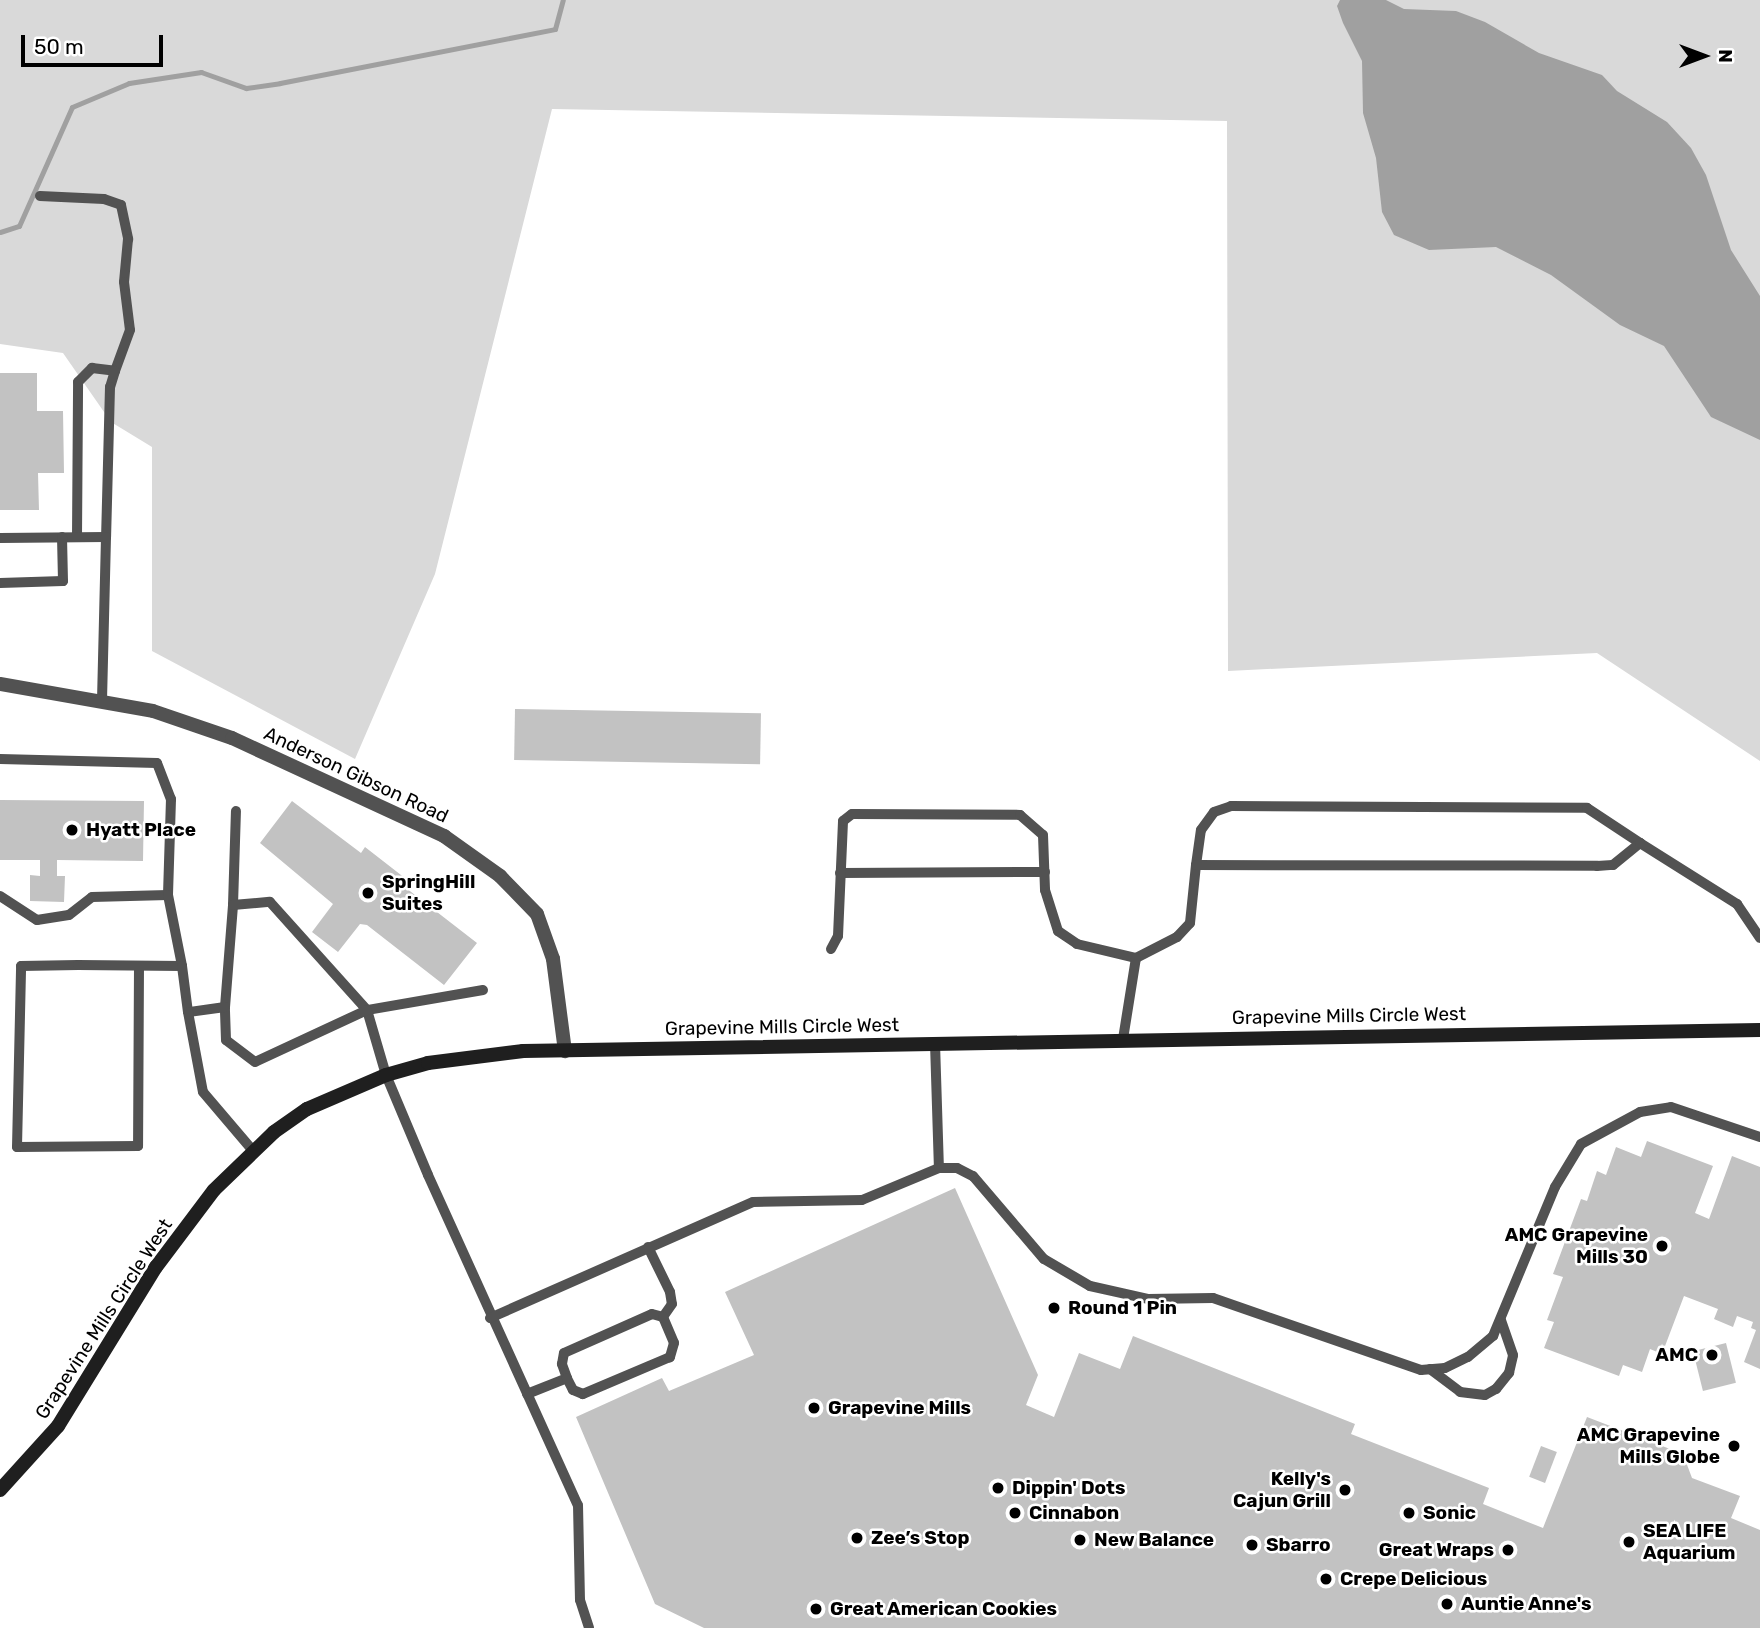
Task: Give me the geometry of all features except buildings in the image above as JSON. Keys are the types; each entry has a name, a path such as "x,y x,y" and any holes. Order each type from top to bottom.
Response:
{"street":[{"name":"Anderson Gibson Road","path":"0,684 153,711 232,738 444,836 500,876 537,914 553,959 565,1051"},
{"name":"Grapevine Mills Circle West","path":"0,1490 58,1426 160,1261 214,1190 254,1152 307,1109 386,1074 478,1053 1123,1039 1760,1030"}],"lane":[{"path":"40,196 104,199 121,205 128,239 124,282 131,330 110,387 102,701"},
{"path":"77,537 78,382 92,368 116,371"},
{"path":"0,583 62,581 62,537"},
{"path":"0,538 106,537"},
{"path":"0,759 157,763 172,799 168,895 183,966 188,1012 203,1092 254,1152"},
{"path":"831,949 838,936 843,821 852,814 1020,815 1043,835 1049,915 1058,931 1077,944 1136,958 1177,937 1189,923 1200,830 1214,813 1231,806 1587,808 1737,904 1760,939"},
{"path":"236,811 233,905 225,1007 226,1040 255,1062 366,1010 483,990"},
{"path":"1196,865 1597,866 1613,865 1640,843"},
{"path":"841,873 1045,872"},
{"path":"0,895 37,920 69,915 92,897 168,895"},
{"path":"233,905 270,902 366,1010 386,1074 490,1318 579,1505 580,1600 589,1628"},
{"path":"1123,1039 1136,958"},
{"path":"139,966 138,1146 16,1147 21,966 139,966 183,966"},
{"path":"188,1012 225,1007"},
{"path":"935,1043 939,1168"},
{"path":"490,1318 753,1202 862,1200 939,1168 957,1168 973,1176 1029,1245 1058,1270 1090,1286 1148,1299 1213,1297 1397,1362 1430,1369 1468,1357 1493,1336 1555,1188 1581,1144 1640,1112 1671,1107 1700,1113 1760,1137"},
{"path":"648,1247 670,1292 672,1304 663,1317"},
{"path":"652,1314 663,1317 674,1343 670,1357 583,1394 573,1390 567,1378 564,1353 652,1314"},
{"path":"1430,1369 1447,1385 1467,1394 1485,1395 1496,1389 1509,1373 1513,1355 1501,1321"},
{"path":"527,1394 567,1378"}],"shaded area":[{"path":"0,0 1760,0 1760,761 1597,653 1228,671 1227,121 552,109 435,574 355,759 152,651 152,447 111,422 63,353 0,344"},
{"path":"1340,0 1386,0 1404,9 1456,11 1485,22 1539,53 1602,75 1617,91 1667,122 1691,148 1706,175 1731,250 1760,296 1760,440 1711,417 1664,346 1620,325 1551,275 1496,247 1429,250 1394,235 1382,212 1376,158 1363,113 1362,61 1343,23 1337,6"}],"waterway":[{"path":"0,232 19,226 72,107 129,83 201,72 246,88 280,83 555,29 563,0"}],"place":[{"name":"Hyatt Place","path":"72,830"},
{"name":"SpringHill Suites","path":"368,893"},
{"name":"AMC Grapevine Mills 30","path":"1662,1246"},
{"name":"Round 1 Pin","path":"1054,1308"},
{"name":"AMC","path":"1712,1355"},
{"name":"Grapevine Mills","path":"814,1408"},
{"name":"AMC Grapevine Mills Globe","path":"1734,1446"},
{"name":"Dippin' Dots","path":"998,1488"},
{"name":"Kelly's Cajun Grill","path":"1345,1490"},
{"name":"Cinnabon","path":"1015,1513"},
{"name":"Sonic","path":"1409,1513"},
{"name":"Zee’s Stop","path":"857,1538"},
{"name":"New Balance","path":"1080,1540"},
{"name":"SEA LIFE Aquarium","path":"1629,1542"},
{"name":"Sbarro","path":"1252,1545"},
{"name":"Great Wraps","path":"1508,1550"},
{"name":"Crepe Delicious","path":"1326,1579"},
{"name":"Auntie Anne's","path":"1447,1604"},
{"name":"Great American Cookies","path":"816,1609"}]}
